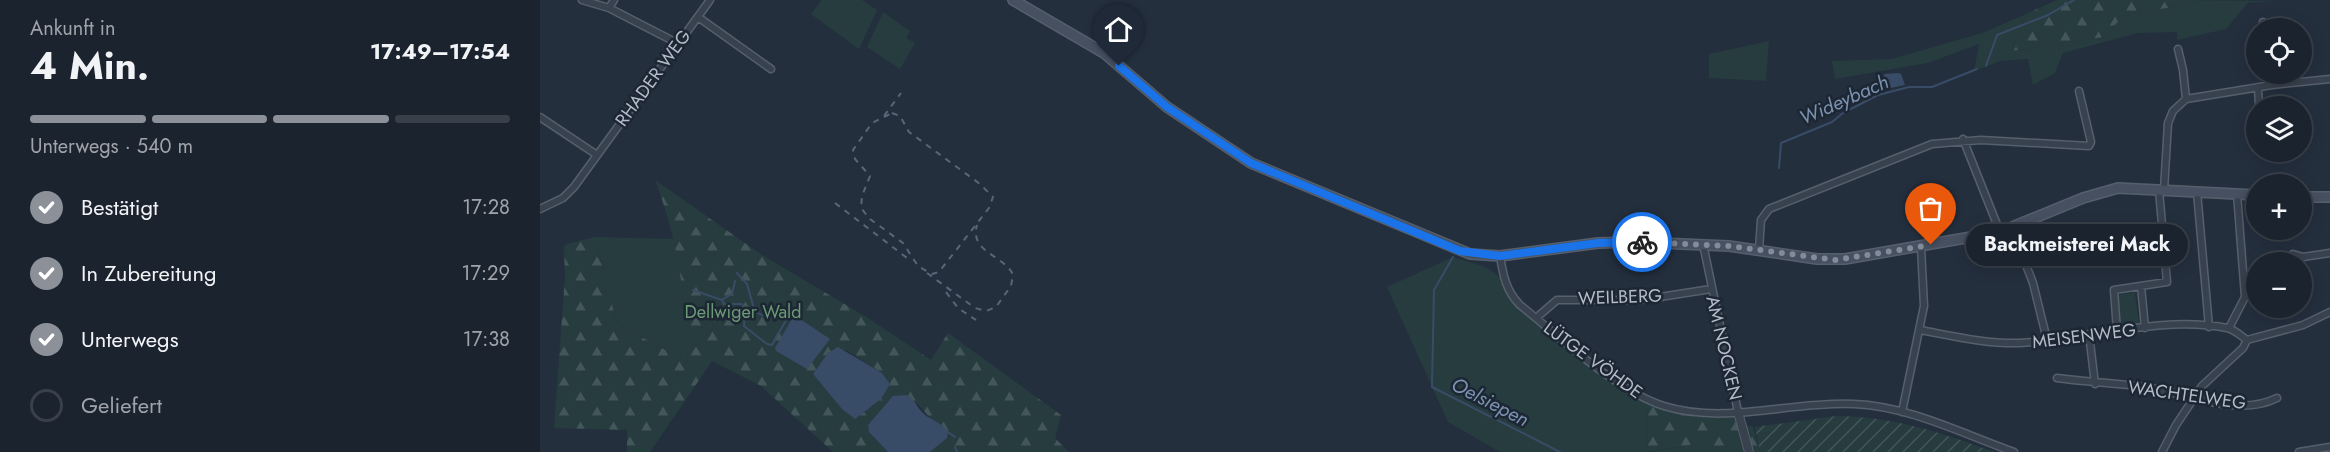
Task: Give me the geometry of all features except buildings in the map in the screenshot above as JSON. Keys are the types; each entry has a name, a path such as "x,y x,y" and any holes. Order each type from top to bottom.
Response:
{"main road":[{"path":"1013,0 1096,48 1167,107 1251,163 1460,251 1500,256 1610,242 1703,244 1835,260 1921,247 2012,229 2096,193 2118,188 2246,194"},
{"path":"2312,197 2330,197"}],"street":[{"path":"582,0 609,8 677,43"},
{"path":"609,8 614,0"},
{"name":"RHADER WEG","path":"540,209 563,198 710,0"},
{"path":"698,17 771,69"},
{"path":"2178,49 2186,99"},
{"path":"2117,331 2114,290 2167,282 2162,190 2168,123 2177,106 2186,99 2272,85 2330,79"},
{"path":"2258,87 2258,96"},
{"path":"1759,250 1761,220 1769,209 1932,144 1963,139 2089,146 2091,142 2079,91"},
{"path":"540,117 597,155"},
{"path":"1963,139 2000,232"},
{"path":"2197,192 2210,327"},
{"path":"2237,194 2245,297 2229,328 2247,340 2294,328 2330,312"},
{"path":"2012,229 2033,283 2048,340"},
{"name":"AM NOCKEN","path":"1703,244 1738,412 1749,452"},
{"path":"1902,412 1924,306 1921,247"},
{"path":"2312,256 2330,253"},
{"name":"LÜTGE VÖHDE","path":"1500,256 1504,280 1512,297 1622,386 1647,399 1692,412 1738,412 1834,404 1865,405 1902,412 2014,452"},
{"path":"2141,286 2145,328"},
{"name":"WEILBERG","path":"1536,318 1557,300 1641,300 1711,289"},
{"name":"MEISENWEG","path":"1920,330 1979,341 2018,343 2145,328 2229,328"},
{"path":"2089,334 2095,384"},
{"path":"2162,452 2194,397 2243,348 2247,340"},
{"name":"WACHTELWEG","path":"2057,378 2095,384 2146,387 2238,405 2265,404 2277,398"},
{"path":"2299,452 2330,447"}],"green space":[{"path":"822,0 862,0 877,10 859,49 811,14"},
{"path":"2057,0 2187,0 2173,7 2124,15 2104,37 2011,51 2026,14"},
{"path":"2187,0 2273,1 2248,3 2226,29 2177,40 2177,32 2138,33 2063,53 2055,73 2033,85 2028,59 2000,61 1974,71 1979,44 1928,63 1835,79 1832,61 1892,59 1985,32 2026,14 2011,51 2104,37 2124,15 2173,7"},
{"path":"883,12 910,31 906,38 915,43 900,69 867,47"},
{"path":"1769,41 1766,81 1709,78 1709,54"},
{"name":"Dellwiger Wald","path":"655,180 762,255 863,315 931,360 948,333 1061,415 1055,438 1069,452 930,452 947,438 918,404 893,397 868,425 869,432 888,452 833,452 761,386 712,361 650,452 627,452 627,430 554,428 565,276 564,247 567,244 595,237 617,324 688,362 679,270","holes":["846,350 882,373 890,384 881,399 855,419 842,409 814,374 828,353"]},
{"path":"595,237 676,239 684,286 688,362 617,324"},
{"path":"1453,257 1495,273 1512,297 1622,385 1647,399 1648,452 1500,452 1448,422 1387,287"},
{"path":"2135,292 2139,324 2121,326 2118,295"},
{"path":"1647,399 1692,412 1738,412 1741,424 1753,427 1760,452 1693,452 1691,445 1648,452"},
{"path":"1836,416 1878,419 1916,427 1994,452 1760,452 1755,427"},
{"path":"1692,445 1693,452 1651,452"}],"water":[{"path":"1884,74 1901,74 1905,85 1886,89"},
{"path":"796,312 800,315 800,319 830,339 807,369 776,351 775,348"},
{"path":"838,347 882,373 890,384 881,399 855,419 842,409 813,374 828,353"},
{"path":"906,395 925,415 942,425 948,432 947,438 930,452 888,452 869,432 868,425 893,396"}],"waterway":[{"name":"Wideybach","path":"1986,66 1997,35 2048,15 2074,0"},
{"name":"Wideybach","path":"1779,168 1781,143 1832,122 1843,113 1878,95 1909,87 1932,87 1977,69"},
{"name":"Oelsiepen","path":"1453,257 1434,290 1432,387 1560,452"},
{"path":"737,273 747,284 755,312 767,317 789,315"},
{"path":"723,299 732,294 735,281"},
{"path":"693,290 722,300 724,304 742,304 745,309 744,326 767,344 772,345 789,315 793,316"},
{"path":"948,432 955,437"},
{"path":"955,447 957,452"}],"railway":[{"path":"884,116 901,93"},
{"path":"892,113 900,116 909,132 980,184 993,197 989,208 939,272 932,274 918,266 903,243 870,219 861,208 862,196 870,176 855,159 853,150 872,123 892,113"},
{"path":"835,203 911,261"},
{"path":"927,273 975,308 986,311 996,307 1011,286 1013,275 1009,268 978,242 977,225"},
{"path":"946,292 958,308 976,320"}],"way so far":[{"path":"1642,242 1730,246 1835,260 1931,245"}],"place":[{"name":"Backmeisterei Mack","path":"1931,245"}],"route":[{"path":"1119,66 1167,107 1219,144 1251,163 1289,181 1460,251 1500,256 1598,243 1642,242"}]}
